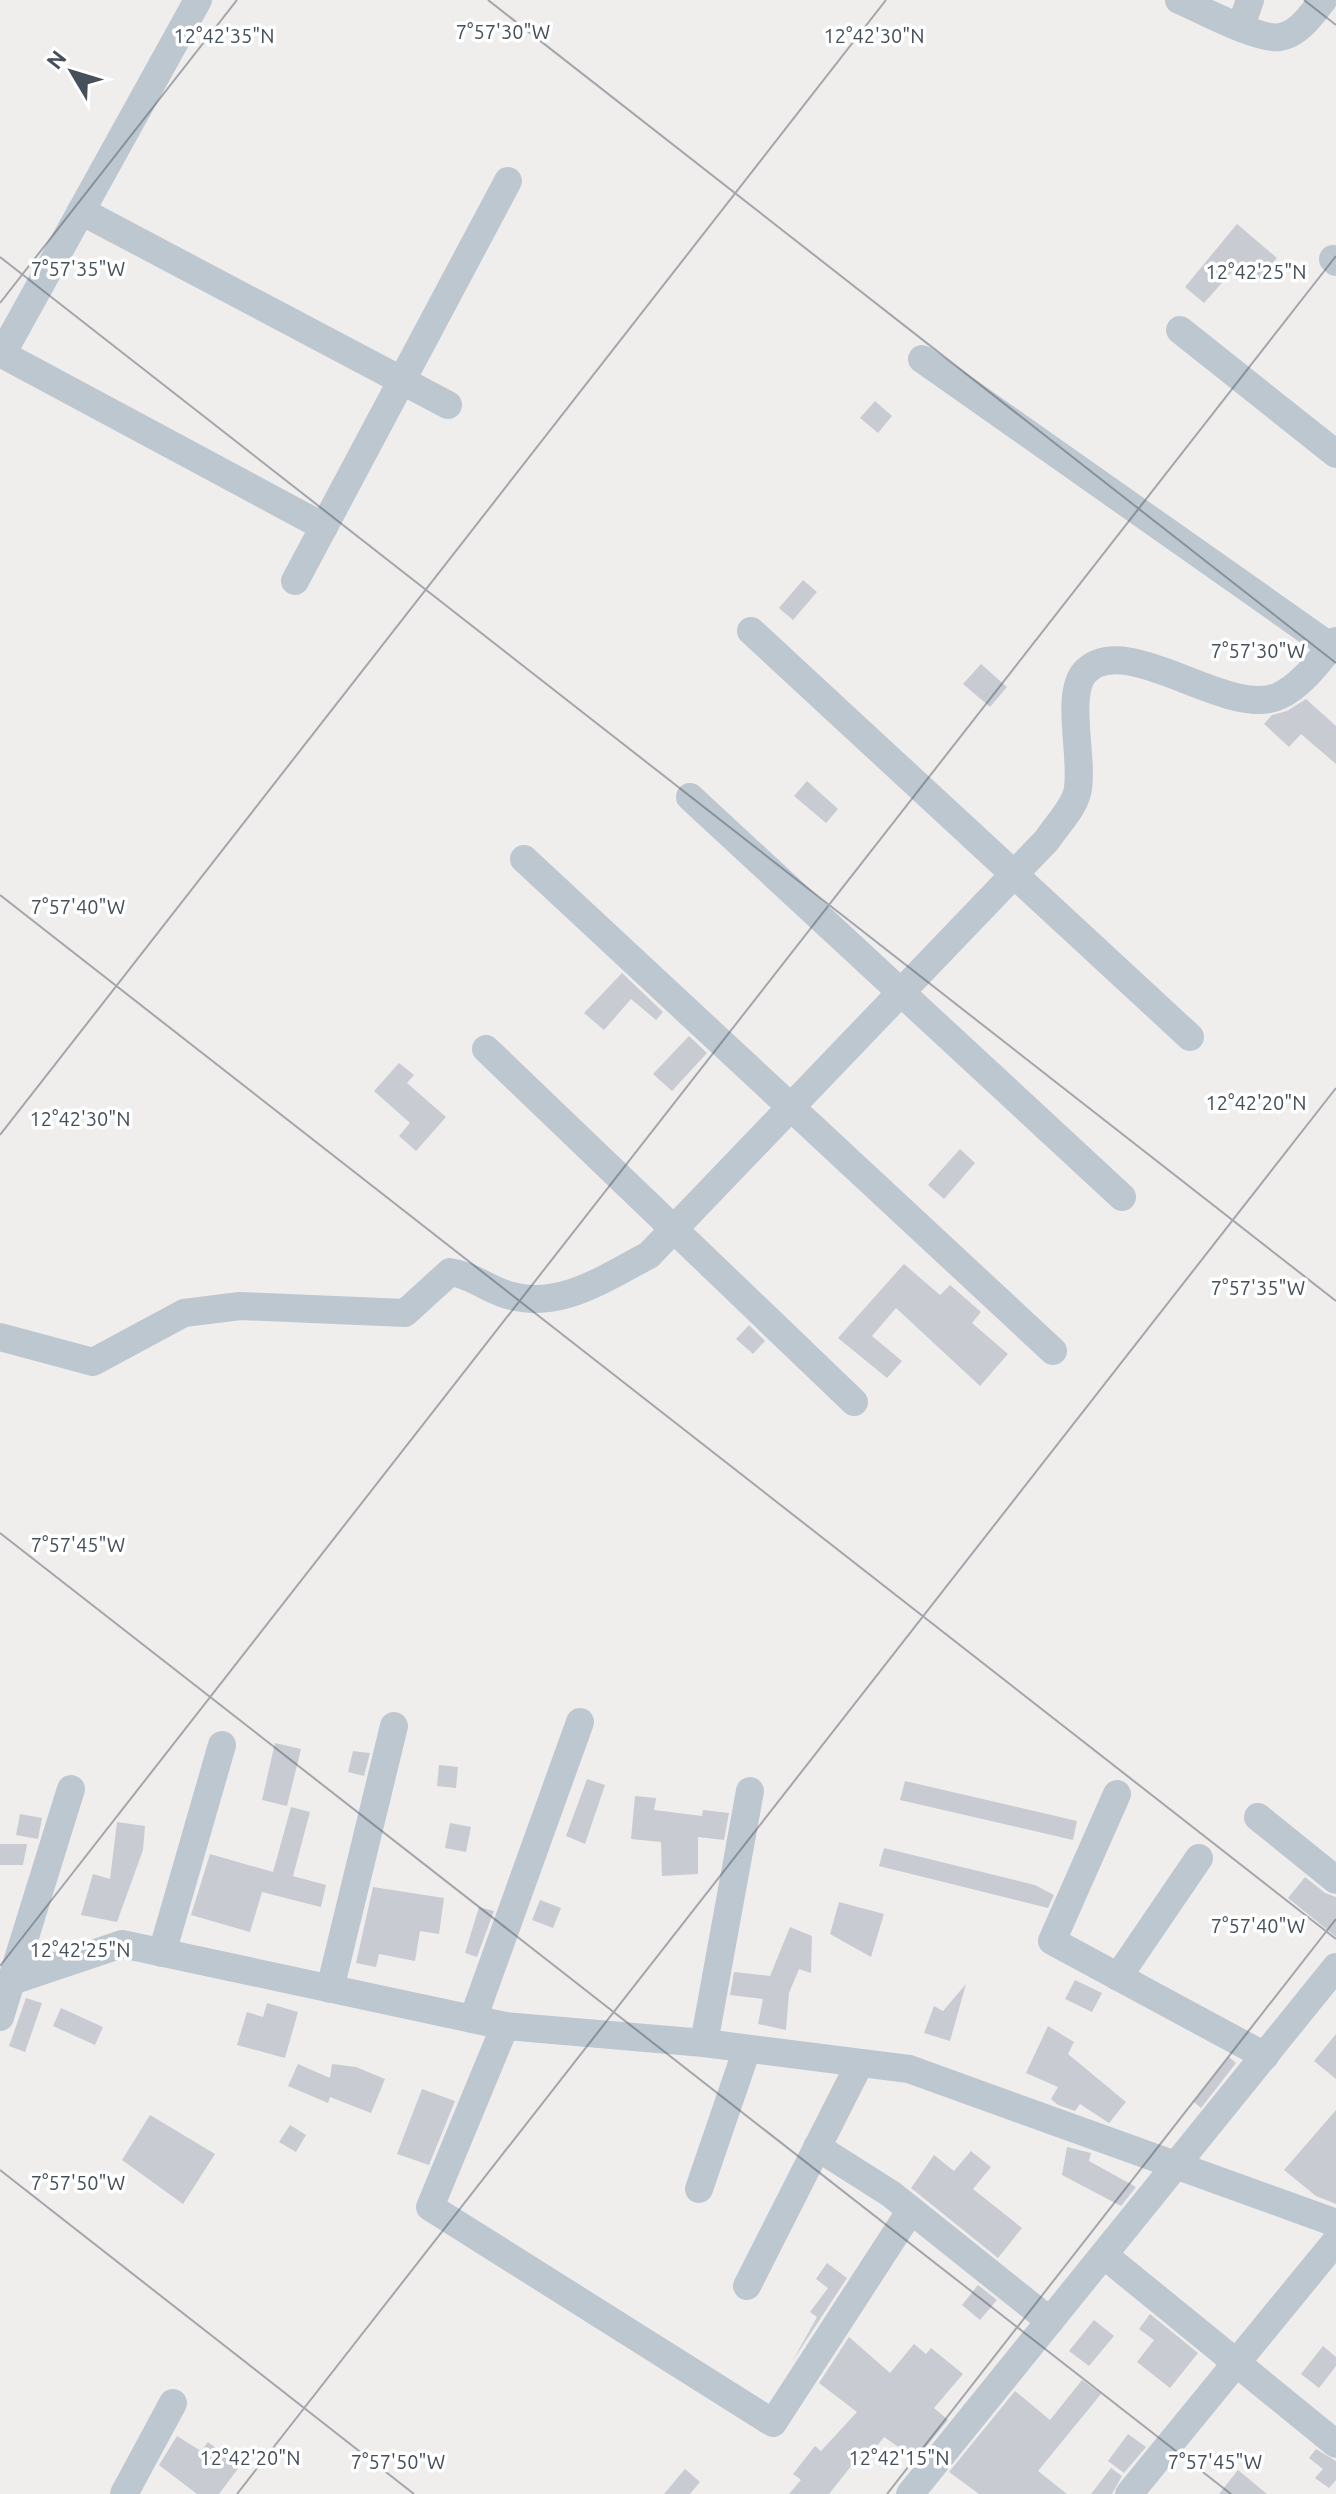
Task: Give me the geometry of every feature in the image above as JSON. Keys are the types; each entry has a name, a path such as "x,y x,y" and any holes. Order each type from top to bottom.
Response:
{"street":[{"path":"198,0 2,354 324,527"},
{"path":"1179,0 1246,13 1279,38 1294,31 1323,0"},
{"path":"295,581 508,181"},
{"path":"81,211 448,405"},
{"path":"1180,330 1336,454"},
{"path":"0,1337 93,1362 184,1313 240,1306 405,1313 450,1272 470,1275 501,1293 533,1301 570,1295 649,1255 1047,840 1077,794 1076,690 1084,673 1100,663 1129,661 1235,695 1276,698 1297,685 1333,644 922,359"},
{"path":"751,631 1190,1037"},
{"path":"690,797 1122,1197"},
{"path":"524,859 1053,1351"},
{"path":"486,1049 854,1402"},
{"path":"473,2019 580,1722"},
{"path":"330,1989 394,1726"},
{"path":"162,1953 222,1745"},
{"path":"0,2017 6,1984 71,1789"},
{"path":"704,2043 750,1791"},
{"path":"1117,1794 1052,1941 1265,2056"},
{"path":"1258,1817 1336,1880"},
{"path":"1118,1977 1199,1858"},
{"path":"6,1984 122,1944 505,2026 704,2043 909,2069 1336,2223"},
{"path":"910,2494 1336,1967"},
{"path":"505,2026 430,2207 773,2423 911,2210"},
{"path":"699,2189 747,2049"},
{"path":"747,2286 860,2063"},
{"path":"817,2147 911,2210 1050,2321"},
{"path":"1129,2494 1336,2241"},
{"path":"1104,2255 1336,2444"},
{"path":"124,2494 173,2403"}],"building":[{"path":"1237,224 1277,258 1256,282 1237,266 1204,303 1185,287"},
{"path":"875,401 892,416 878,433 860,418"},
{"path":"803,580 817,592 793,620 779,608"},
{"path":"981,664 1007,687 990,707 963,684"},
{"path":"1306,699 1336,726 1336,764 1301,734 1289,747 1264,724 1272,715 1287,711"},
{"path":"807,781 838,809 826,823 794,796"},
{"path":"622,973 663,1012 656,1020 631,999 604,1030 584,1013"},
{"path":"689,1036 707,1053 672,1091 653,1074"},
{"path":"399,1063 414,1075 407,1083 446,1117 416,1151 399,1136 410,1123 374,1091"},
{"path":"960,1149 975,1163 944,1199 928,1185"},
{"path":"904,1264 940,1295 950,1285 981,1312 972,1323 1008,1354 980,1386 896,1308 872,1336 902,1361 887,1378 838,1338"},
{"path":"749,1325 765,1341 753,1354 736,1339"},
{"path":"275,1743 301,1749 287,1806 262,1800"},
{"path":"353,1751 370,1753 364,1776 348,1772"},
{"path":"439,1765 458,1767 456,1788 437,1786"},
{"path":"587,1779 605,1785 585,1844 566,1836"},
{"path":"905,1781 1077,1821 1073,1840 900,1800"},
{"path":"635,1796 656,1798 654,1810 702,1816 703,1810 729,1813 724,1840 698,1837 698,1874 662,1876 661,1842 631,1839"},
{"path":"291,1807 310,1812 293,1876 326,1885 321,1907 262,1892 250,1932 191,1915 210,1854 273,1872"},
{"path":"20,1814 42,1818 38,1839 16,1835"},
{"path":"117,1822 145,1826 143,1850 117,1922 81,1915 93,1874 110,1879"},
{"path":"450,1823 471,1827 466,1852 445,1848"},
{"path":"0,1844 27,1844 23,1865 0,1865"},
{"path":"884,1848 1035,1885 1054,1895 1048,1908 879,1866"},
{"path":"1305,1877 1325,1893 1336,1897 1336,1937 1288,1898"},
{"path":"373,1887 444,1898 439,1934 420,1931 415,1961 379,1954 376,1967 356,1963"},
{"path":"540,1900 561,1908 553,1928 532,1920"},
{"path":"839,1902 884,1914 871,1957 830,1934"},
{"path":"479,1907 494,1911 477,1957 465,1953"},
{"path":"790,1927 812,1936 811,1973 799,1969 789,1993 786,2030 758,2024 763,1999 730,1995 734,1972 770,1976"},
{"path":"1075,1980 1102,1993 1092,2012 1065,1999"},
{"path":"966,1984 950,2041 924,2033 934,2006 943,2011"},
{"path":"26,1998 42,2003 25,2052 9,2046"},
{"path":"267,2003 298,2012 285,2058 237,2045 247,2012 263,2017"},
{"path":"61,2008 103,2027 95,2045 53,2026"},
{"path":"1048,2026 1074,2042 1068,2054 1126,2102 1109,2123 1080,2104 1075,2111 1058,2105 1051,2099 1058,2087 1026,2073"},
{"path":"1336,2034 1336,2079 1314,2061"},
{"path":"1229,2057 1236,2063 1201,2108 1194,2102"},
{"path":"298,2064 330,2078 332,2064 356,2067 385,2079 371,2113 330,2097 328,2103 288,2086"},
{"path":"422,2089 455,2101 429,2165 397,2154"},
{"path":"1336,2110 1336,2204 1316,2196 1284,2170"},
{"path":"150,2115 215,2154 183,2204 122,2160"},
{"path":"290,2125 306,2135 296,2152 279,2142"},
{"path":"1067,2147 1091,2153 1089,2161 1136,2187 1121,2206 1062,2175"},
{"path":"971,2151 991,2167 973,2189 1022,2228 998,2258 911,2188 934,2155 954,2171"},
{"path":"827,2263 847,2278 792,2362 817,2317 810,2312 828,2288 816,2279"},
{"path":"978,2285 997,2300 980,2320 962,2305"},
{"path":"1150,2314 1198,2353 1170,2388 1137,2362 1154,2340 1139,2329"},
{"path":"1094,2320 1114,2336 1089,2366 1069,2351"},
{"path":"849,2337 890,2373 914,2344 926,2354 931,2348 963,2374 934,2408 948,2420 916,2459 884,2437 862,2465 856,2460 829,2494 789,2494 801,2480 793,2474 815,2446 821,2451 857,2412 819,2383"},
{"path":"1323,2346 1336,2357 1336,2366 1319,2388 1301,2374"},
{"path":"1082,2380 1101,2394 1038,2471 1067,2494 979,2494 949,2472 1015,2391 1050,2420"},
{"path":"1128,2434 1146,2447 1124,2473 1108,2461"},
{"path":"177,2436 201,2451 208,2442 240,2466 219,2494 197,2494 159,2465"},
{"path":"1316,2449 1336,2461 1336,2480 1329,2488 1315,2478 1323,2469 1309,2458"},
{"path":"1111,2468 1122,2476 1112,2494 1091,2494"},
{"path":"685,2469 700,2482 690,2494 664,2494"},
{"path":"1238,2470 1267,2494 1219,2494"}]}
